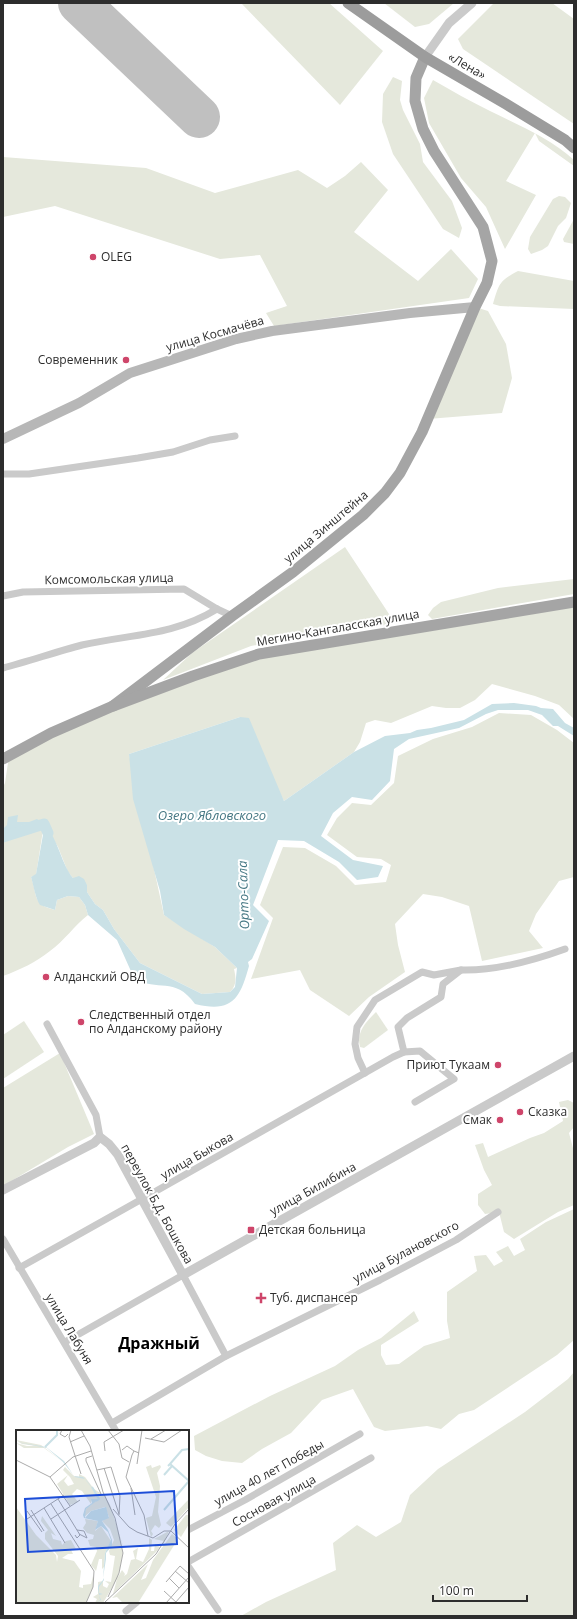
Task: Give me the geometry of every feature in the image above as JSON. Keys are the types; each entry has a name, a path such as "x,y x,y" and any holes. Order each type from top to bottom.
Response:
{"highway":[{"name":"«Лена»","path":"348,3 425,57 565,140 574,148"}],"main road":[{"name":"улица Зинштейна","path":"232,616 293,572 363,515 385,494 400,473 422,432 475,307 487,283 492,261 483,228 434,151 422,129 415,101 416,78 425,57"},
{"name":"улица Космачёва","path":"3,440 79,403 130,373 236,339 272,331 410,313 475,307"},
{"name":"Мегино-Кангаласская улица","path":"3,759 51,734 114,706 193,676 259,654 574,602"},
{"name":"Мегино-Кангаласская улица","path":"114,706 232,616"}],"street":[{"path":"425,57 449,23 472,3"},
{"path":"3,474 29,474 138,458 173,452 210,440 235,436"},
{"name":"Комсомольская улица","path":"3,596 23,592 184,589 217,609 232,616"},
{"path":"3,668 83,645 174,629 201,619 217,609"},
{"path":"365,1073 357,1054 355,1044 356,1033 357,1027 375,1000 422,972 434,975 461,970 479,971 538,959 565,949"},
{"path":"415,1102 454,1079 420,1051 404,1052 398,1027 407,1018 441,997 443,984 461,970"},
{"path":"3,1190 94,1142 100,1137 96,1115 46,1024"},
{"name":"улица Быкова","path":"19,1268 404,1052"},
{"name":"улица Билибина","path":"64,1342 574,1056"},
{"name":"переулок Б.Д. Бошкова","path":"100,1137 109,1144 118,1155 226,1356"},
{"name":"улица Булановского","path":"112,1423 226,1356 380,1280 456,1240 498,1212"},
{"name":"улица Лабуня","path":"3,1239 116,1430"},
{"name":"улица 40 лет Победы","path":"189,1529 252,1496 360,1434"},
{"name":"Сосновая улица","path":"189,1561 371,1458"},
{"path":"189,1567 218,1610"},
{"path":"126,1611 136,1603"}],"shaded area":[{"path":"241,3 329,3 383,51 340,105"},
{"path":"384,3 454,3 429,24 415,27"},
{"path":"494,3 552,3 574,19 574,124 463,49 458,39"},
{"path":"393,77 402,81 400,100 403,110 420,144 423,162 452,201 462,228 459,238 443,229 393,154 382,122 383,94"},
{"path":"433,80 535,133 506,181 536,195 505,249 486,207 461,178 429,123 424,98"},
{"path":"535,133 565,152 574,160 574,166 539,141"},
{"path":"3,157 146,168 215,193 298,170 327,188 345,176 361,162 388,190 354,232 418,281 451,249 478,279 469,298 274,326 266,313 287,306 260,255 220,259 55,206 3,217"},
{"path":"559,196 565,197 571,203 566,218 558,226 548,246 531,254 528,249 530,237 553,199"},
{"path":"574,219 574,244 564,242 563,239"},
{"path":"518,271 574,281 574,309 500,306 493,304 499,287 503,281"},
{"path":"475,307 488,311 506,344 512,378 502,413 428,419"},
{"path":"345,547 389,614 393,624 307,636 251,646 163,680 192,653"},
{"path":"574,579 574,594 432,619 428,615 433,608 441,602 498,588"},
{"path":"574,602 574,719 559,705 535,696 492,684 475,700 460,708 432,706 391,723 375,720 366,723 360,742 354,752 284,801 240,717 129,754 164,915 215,947 237,968 234,969 234,987 230,992 202,994 140,963 114,929 103,910 95,904 87,892 87,885 73,878 68,872 58,847 44,824 36,875 31,877 37,899 43,905 55,910 57,900 68,896 79,897 85,905 88,915 60,943 45,955 16,971 3,976 3,787 5,783 9,756 51,733 259,654"},
{"path":"499,713 531,715 557,730 574,743 574,877 559,881 536,914 529,931 543,948 482,961 469,906 442,897 423,894 395,924 398,945 405,972 369,997 349,1016 310,990 300,970 251,979 273,918 260,905 283,847 305,848 336,866 355,885 386,882 391,865 381,859 357,857 327,835 337,818 352,803 371,805 394,783 398,756 433,739 472,727"},
{"path":"376,1012 388,1030 364,1048 360,1047 359,1037 361,1032 365,1024"},
{"path":"24,1021 44,1052 3,1079 3,1035"},
{"path":"60,1053 94,1134 68,1147 3,1186 3,1088"},
{"path":"568,1100 574,1103 574,1127 569,1133 574,1152 574,1205 558,1212 514,1239 504,1232 499,1212 485,1214 478,1205 478,1194 492,1185 484,1170 475,1145 483,1143 488,1157 544,1133 563,1121 559,1102"},
{"path":"574,1209 574,1340 557,1355 474,1410 459,1414 441,1429 427,1426 385,1431 374,1427 353,1389 322,1400 291,1433 262,1449 242,1463 222,1461 206,1456 195,1450 194,1436 270,1396 335,1366 358,1350 381,1338 414,1311 419,1321 381,1345 381,1355 386,1365 399,1364 424,1346 450,1338 447,1321 447,1292 477,1271 474,1256 486,1255 494,1266 503,1261 496,1252 508,1246 514,1256 525,1250 520,1239 546,1222"},
{"path":"574,1372 574,1616 241,1616 266,1602 336,1570 333,1543 357,1525 376,1537 401,1522 410,1495 438,1469 525,1412 568,1379"}],"water":[{"name":"Озеро Ябловского","path":"514,703 553,709 565,723 574,728 574,736 558,726 553,726 542,715 528,710 498,710 486,714 459,728 409,739 394,749 390,781 372,800 352,797 333,813 321,836 353,860 383,866 378,877 357,880 339,862 304,841 278,840 253,905 269,921 252,959 248,962 249,966 246,977 238,995 226,1005 208,1006 195,1004 187,995 173,987 151,984 134,978 117,940 88,915 85,905 79,897 68,896 57,900 55,910 40,905 38,902 31,877 36,874 44,829 36,823 23,825 3,834 3,829 7,825 8,817 18,815 17,822 29,822 37,819 50,831 64,863 73,878 79,876 84,879 87,885 87,892 95,904 103,910 114,929 140,963 202,994 230,992 235,987 237,968 215,947 184,929 164,915 160,891 133,799 129,754 240,717 249,718 284,801 354,752 385,736 410,733 417,730 464,720 492,704"}],"waterway":[{"name":"Орто-Сала","path":"3,837 44,824 48,833"}],"runway":[{"path":"79,3 199,117"}],"place":[{"name":"OLEG","path":"93,257"},
{"name":"Современник","path":"126,360"},
{"name":"Алданский ОВД","path":"46,977"},
{"name":"Следственный отдел по Алданскому району","path":"81,1022"},
{"name":"Приют Тукаам","path":"498,1065"},
{"name":"Сказка","path":"520,1112"},
{"name":"Смак","path":"500,1120"},
{"name":"Детская больница","path":"251,1230"},
{"name":"Туб. диспансер","path":"261,1298"}],"district":[{"name":"Дражный","path":"159,1343"}]}
